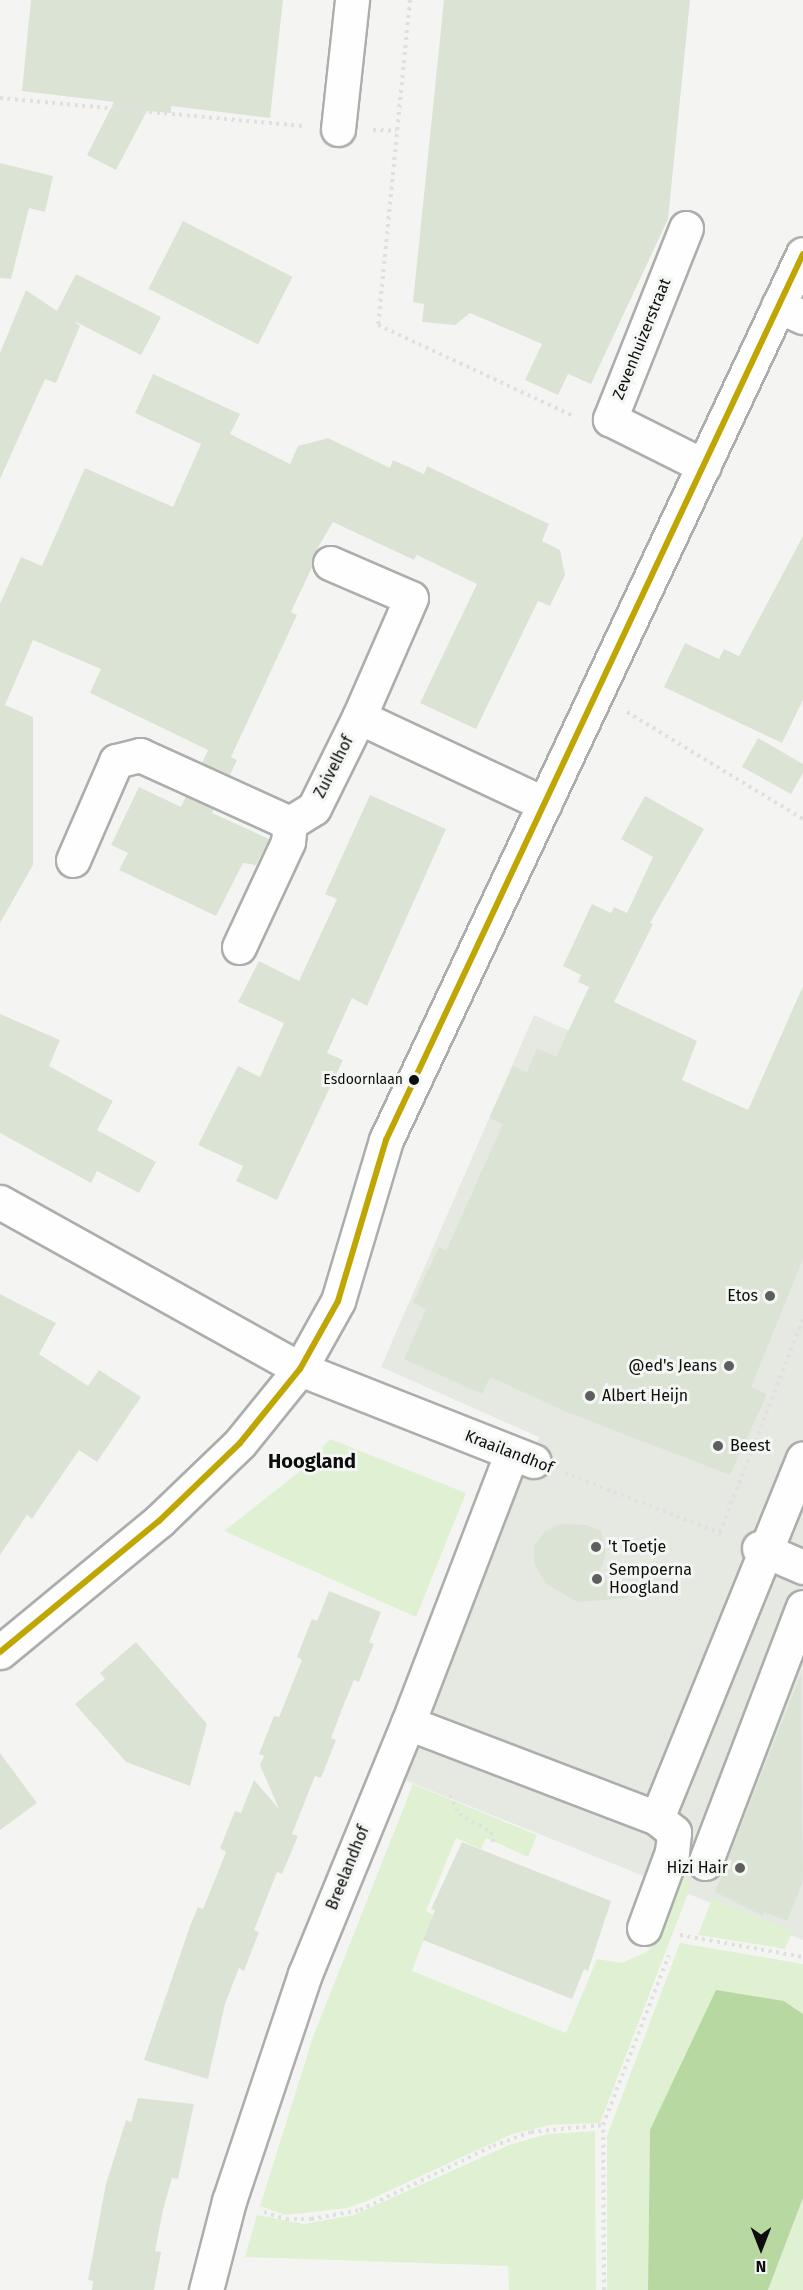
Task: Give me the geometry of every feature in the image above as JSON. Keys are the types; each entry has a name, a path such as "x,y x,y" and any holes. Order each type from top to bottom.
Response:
{"street":[{"path":"338,129 352,0"},
{"name":"Zevenhuizerstraat","path":"686,228 610,419 704,466"},
{"path":"0,1652 159,1521 240,1443 300,1369 338,1301 386,1140 704,466 791,312 803,254"},
{"path":"330,563 411,598 359,717"},
{"name":"Zuivelhof","path":"290,823 314,808 359,717 545,804"},
{"path":"73,860 116,761 140,755 290,823 288,842 239,946"},
{"path":"0,1202 300,1369"},
{"name":"Kraailandhof","path":"300,1369 522,1458"},
{"name":"Breelandhof","path":"206,2290 229,2201 305,1974 408,1723 522,1458"},
{"path":"657,1818 762,1550 803,1459"},
{"path":"762,1550 803,1567"},
{"path":"705,1863 803,1607"},
{"path":"408,1723 657,1818 674,1832 672,1852 644,1928"}],"path":[{"path":"410,0 378,325 594,426 610,419"},
{"path":"0,98 338,129 396,131"},
{"path":"597,693 803,819"},
{"path":"720,1532 803,1319"},
{"name":"Kraailandhof","path":"522,1458 762,1550"},
{"path":"450,1795 459,1814 491,1832 494,1845"},
{"path":"674,1942 681,1924"},
{"path":"677,1935 803,1957"},
{"path":"604,2290 603,2125 670,1953"},
{"path":"229,2201 286,2219 311,2219 360,2210 493,2146 531,2132 603,2125"}],"shaded area":[{"path":"534,1015 803,1135 803,1940 402,1779 539,1437 381,1367"},
{"path":"330,1439 466,1493 416,1617 224,1531 304,1468"},
{"path":"413,1784 537,1835 528,1857 486,1838 481,1849 456,1838 426,1911 433,1915 412,1971 566,2033 597,1959 622,1963 648,1951 660,1933 681,1878 692,1883 600,2123 550,2125 512,2134 347,2208 285,2215 260,2206 313,2037"},
{"path":"712,1899 793,1931 785,1949 698,1935"},
{"path":"680,1943 803,1964 803,2014 784,2001 650,2131 648,2290 607,2290 607,2136"},
{"path":"716,1990 784,2001 803,2014 803,2198 768,2290 648,2290 650,2130"},
{"path":"595,2131 596,2290 509,2290 508,2266 245,2257 257,2215 304,2224 354,2215 509,2145 547,2134"},
{"path":"803,2198 803,2290 768,2290"}],"building":[{"path":"31,0 283,0 270,118 171,106 171,113 147,111 116,170 87,155 114,102 22,91"},
{"path":"444,0 690,0 668,219 591,384 568,374 558,395 525,380 542,344 470,313 455,325 422,322 424,304 413,302"},
{"path":"0,163 53,176 45,212 29,208 11,279 0,278"},
{"path":"183,221 293,277 258,345 148,289"},
{"path":"76,274 161,317 141,355 74,321 80,326 56,383 45,379 0,479 0,353 26,290 57,311"},
{"path":"153,374 240,414 230,434 290,464 298,446 328,438 390,468 393,460 424,474 427,466 549,524 542,541 560,550 565,575 550,606 538,601 476,729 420,703 477,584 417,555 414,560 333,522 313,556 312,567 291,612 297,615 231,757 237,760 230,775 202,763 208,750 90,693 101,669 33,640 5,705 33,717 33,865 0,923 0,604 21,557 42,566 85,468 173,507 201,444 135,413"},
{"path":"803,536 803,700 782,743 664,687 685,643 719,659 724,649 739,656"},
{"path":"758,738 803,764 803,773 791,794 742,767"},
{"path":"139,787 181,807 186,796 214,809 212,813 269,839 256,865 243,863 216,916 119,870 128,853 111,845"},
{"path":"370,795 446,829 367,1006 352,998 327,1053 343,1060 277,1200 236,1181 243,1166 198,1145 238,1066 260,1077 284,1023 238,1002 259,961 299,981 337,899 325,894"},
{"path":"645,796 704,829 650,923 653,924 614,1002 697,1041 682,1080 748,1110 803,986 803,1259 751,1387 767,1394 730,1475 569,1413 490,1377 482,1394 404,1359 426,1309 413,1302 439,1247 446,1251 503,1124 489,1118 513,1066 527,1072 537,1048 556,1057 589,987 578,982 581,975 563,966 592,904 611,913 614,907 627,913 653,857 621,839"},
{"path":"0,1014 60,1040 49,1066 113,1101 97,1130 156,1162 139,1193 97,1171 91,1183 0,1133"},
{"path":"0,1294 56,1323 39,1354 88,1386 99,1370 141,1397 97,1462 79,1450 32,1519 27,1515 0,1555"},
{"path":"561,1524 586,1525 601,1531 606,1554 599,1573 630,1598 578,1602 546,1584 534,1563 534,1546 545,1531"},
{"path":"329,1591 381,1612 369,1642 374,1644 359,1682 354,1680 342,1709 331,1738 336,1740 321,1778 315,1776 292,1834 298,1836 282,1874 277,1872 254,1930 259,1932 244,1971 239,1968 225,2004 208,2079 144,2060 190,1926 198,1907 203,1909 226,1852 220,1848 235,1811 241,1813 254,1780 279,1809 260,1765 264,1756 259,1754 274,1716 279,1717 302,1660 297,1657 312,1619 317,1621"},
{"path":"136,1642 207,1724 190,1786 126,1762 75,1704 105,1679 100,1673"},
{"path":"801,1674 803,1881 787,1921 764,1912 763,1916 715,1892"},
{"path":"0,1753 37,1803 0,1830"},
{"path":"462,1842 611,1901 588,1971 584,1969 572,1999 423,1940 435,1910 431,1909"},
{"path":"138,2098 194,2104 178,2179 172,2178 163,2210 155,2251 161,2252 154,2290 92,2290 93,2281 88,2280 106,2184 126,2120 131,2122"}],"transit line":[{"path":"0,1652 159,1521 240,1443 300,1369 338,1301 386,1140 803,254"}],"place":[{"name":"Esdoornlaan","path":"414,1080"},
{"name":"Etos","path":"770,1296"},
{"name":"@ed's Jeans","path":"729,1366"},
{"name":"Albert Heijn","path":"590,1396"},
{"name":"Beest","path":"718,1446"},
{"name":"'t Toetje","path":"596,1547"},
{"name":"Sempoerna Hoogland","path":"597,1579"},
{"name":"Hizi Hair","path":"740,1868"}],"district":[{"name":"Hoogland","path":"312,1461"}]}
